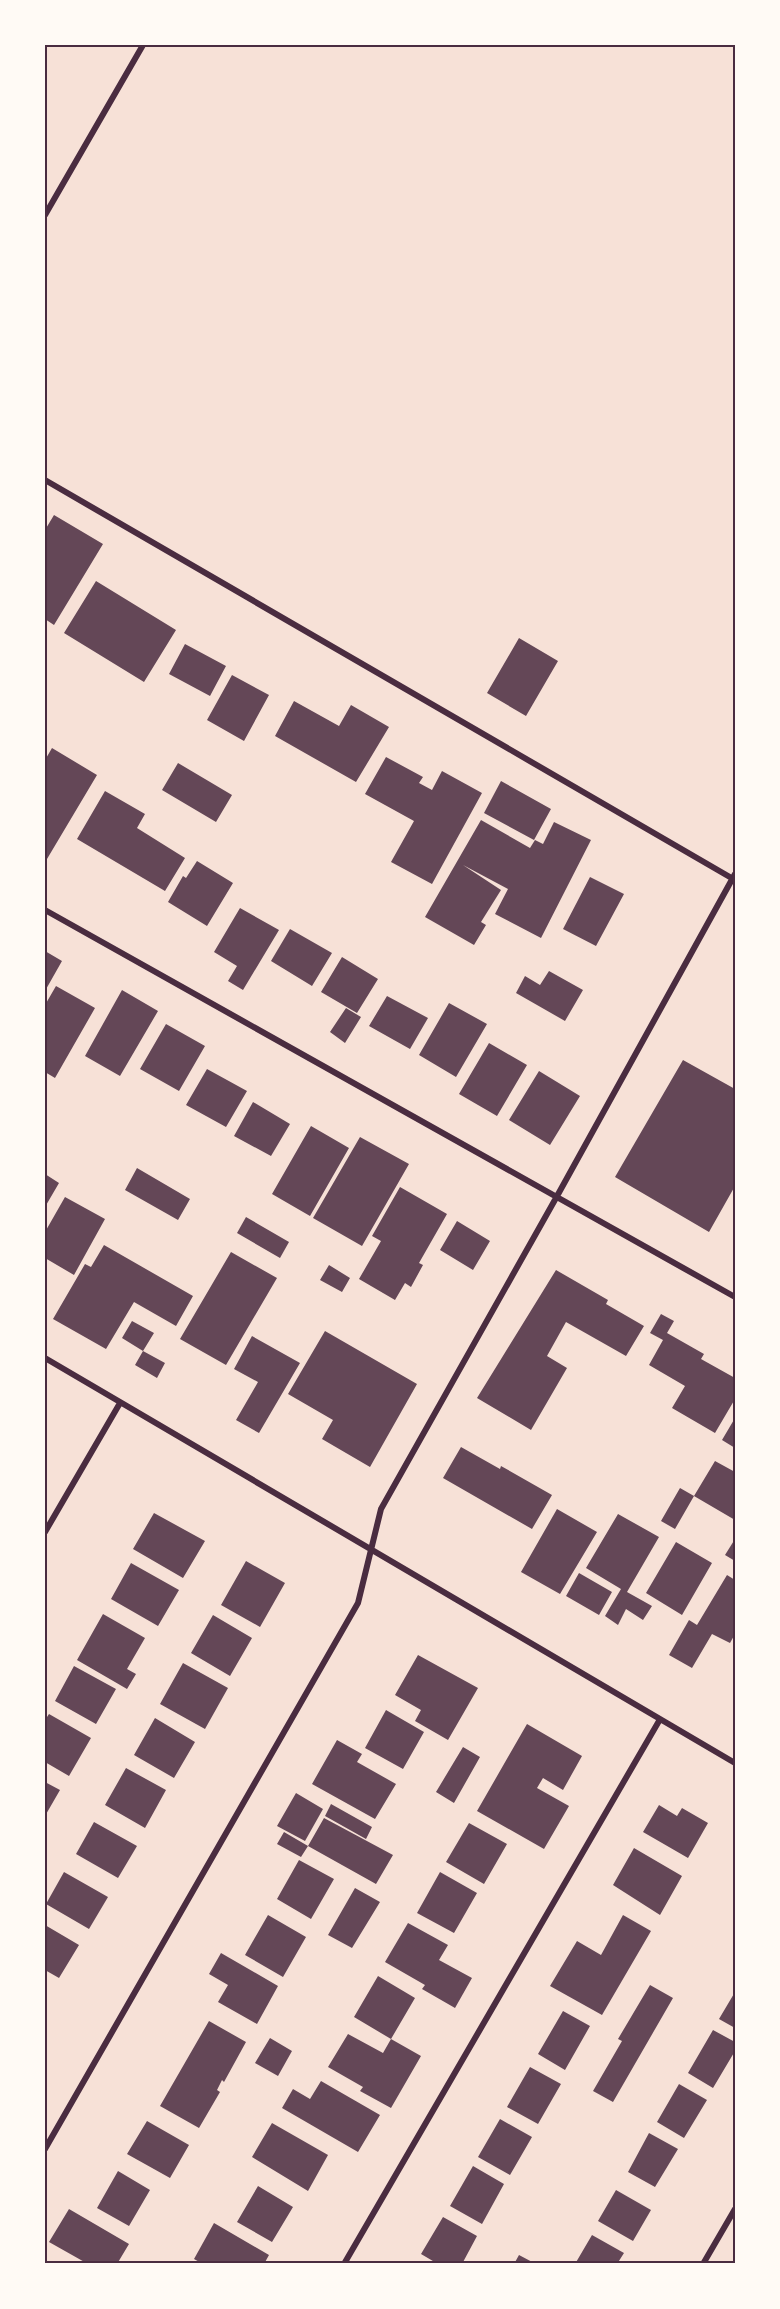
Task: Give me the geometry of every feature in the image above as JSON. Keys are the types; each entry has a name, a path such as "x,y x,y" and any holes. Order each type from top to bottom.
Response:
{"street":[{"path":"45,215 143,45"},
{"path":"45,480 734,878 381,1509 358,1603 45,2149"},
{"path":"45,910 735,1297"},
{"path":"45,1358 735,1763"},
{"path":"45,1532 120,1403"},
{"path":"344,2264 659,1720"},
{"path":"703,2264 735,2209"}],"building":[{"path":"54,515 103,544 54,625 45,619 45,530"},
{"path":"96,581 176,630 144,682 64,633"},
{"path":"519,638 558,661 526,716 487,693"},
{"path":"185,644 226,666 210,696 169,674"},
{"path":"232,675 269,695 244,741 207,720"},
{"path":"294,701 339,726 351,705 389,727 356,782 275,736"},
{"path":"52,748 97,775 47,859 45,857 45,760"},
{"path":"386,757 423,777 419,783 432,790 442,771 482,793 432,884 391,862 414,821 365,794"},
{"path":"178,763 232,795 216,822 162,790"},
{"path":"501,781 551,809 534,840 484,813"},
{"path":"105,791 145,814 137,828 185,858 165,891 77,839"},
{"path":"481,820 530,848 535,840 543,844 554,822 591,840 541,938 495,914 508,889 463,865 501,890 481,922 486,925 474,945 425,917"},
{"path":"197,861 233,883 207,926 168,902 183,876 186,878"},
{"path":"590,877 624,894 596,946 563,929"},
{"path":"240,908 279,930 243,990 228,981 237,966 214,952"},
{"path":"290,929 332,953 312,986 271,961"},
{"path":"45,951 62,961 45,991"},
{"path":"342,957 378,979 357,1013 321,992"},
{"path":"549,971 583,990 565,1021 516,993 525,976 540,985"},
{"path":"56,986 95,1008 55,1078 45,1072 45,1005"},
{"path":"122,990 158,1011 120,1076 85,1056"},
{"path":"387,996 428,1018 410,1049 369,1026"},
{"path":"449,1003 487,1024 456,1077 419,1055"},
{"path":"346,1008 361,1017 345,1043 330,1032"},
{"path":"166,1024 205,1046 179,1091 140,1069"},
{"path":"489,1043 527,1065 497,1116 459,1094"},
{"path":"683,1060 735,1089 735,1186 709,1232 615,1177"},
{"path":"207,1069 247,1091 226,1127 186,1105"},
{"path":"539,1071 580,1096 550,1145 509,1120"},
{"path":"253,1102 290,1124 271,1156 234,1136"},
{"path":"311,1126 349,1148 310,1216 272,1194"},
{"path":"360,1137 409,1164 362,1246 313,1218"},
{"path":"137,1168 190,1199 178,1220 125,1190"},
{"path":"45,1174 59,1183 45,1207"},
{"path":"400,1187 447,1214 419,1263 423,1265 411,1287 405,1283 395,1300 359,1279 381,1241 372,1236"},
{"path":"65,1197 105,1219 74,1275 45,1258 45,1232"},
{"path":"246,1217 289,1242 280,1258 237,1233"},
{"path":"457,1221 490,1241 473,1270 440,1250"},
{"path":"104,1245 193,1296 176,1326 134,1302 106,1349 53,1319 85,1264 91,1267"},
{"path":"231,1252 277,1278 226,1365 180,1339"},
{"path":"329,1265 350,1278 342,1292 320,1280"},
{"path":"556,1270 608,1300 606,1304 644,1326 626,1356 566,1322 547,1356 567,1368 531,1430 477,1398"},
{"path":"661,1314 674,1321 667,1333 704,1354 701,1359 735,1378 735,1399 715,1433 672,1408 685,1386 649,1365 663,1340 650,1333"},
{"path":"132,1321 154,1333 143,1351 122,1338"},
{"path":"325,1331 417,1384 370,1467 322,1439 333,1420 288,1394"},
{"path":"252,1336 300,1363 259,1433 236,1420 258,1382 234,1369"},
{"path":"143,1351 165,1363 157,1378 135,1365"},
{"path":"735,1418 735,1448 722,1440"},
{"path":"461,1447 500,1469 501,1466 552,1495 532,1529 443,1478"},
{"path":"715,1461 735,1472 735,1520 694,1496"},
{"path":"680,1488 694,1496 675,1529 661,1521"},
{"path":"557,1509 597,1532 560,1594 521,1572"},
{"path":"154,1513 205,1541 183,1578 133,1549"},
{"path":"618,1514 659,1537 627,1592 652,1606 643,1620 626,1609 618,1625 605,1616 621,1589 586,1568"},
{"path":"735,1539 735,1561 725,1555"},
{"path":"676,1542 712,1563 682,1615 646,1593"},
{"path":"246,1561 285,1583 260,1627 221,1605"},
{"path":"131,1563 179,1590 158,1626 111,1599"},
{"path":"579,1573 612,1592 599,1615 566,1596"},
{"path":"727,1575 735,1580 735,1634 730,1643 712,1634 692,1668 669,1655 689,1620 697,1625"},
{"path":"103,1614 145,1638 127,1669 136,1674 127,1689 77,1660"},
{"path":"213,1615 252,1638 230,1676 191,1653"},
{"path":"418,1655 478,1688 448,1740 415,1721 421,1710 395,1695"},
{"path":"183,1663 228,1688 205,1729 160,1704"},
{"path":"74,1666 116,1689 96,1724 55,1701"},
{"path":"386,1710 424,1732 403,1769 365,1748"},
{"path":"49,1714 91,1738 69,1776 45,1762 45,1720"},
{"path":"155,1718 195,1742 174,1778 134,1755"},
{"path":"527,1724 582,1756 563,1790 543,1778 537,1788 569,1806 544,1849 477,1811"},
{"path":"337,1740 362,1754 357,1762 396,1784 375,1819 312,1784"},
{"path":"463,1747 480,1757 454,1803 436,1792"},
{"path":"126,1768 166,1790 145,1828 105,1805"},
{"path":"45,1782 60,1790 45,1816"},
{"path":"296,1793 323,1809 305,1841 277,1826"},
{"path":"331,1804 372,1827 366,1839 325,1816"},
{"path":"659,1805 677,1816 682,1808 708,1823 688,1858 643,1832"},
{"path":"324,1818 393,1855 376,1884 308,1846"},
{"path":"94,1822 137,1846 118,1878 76,1854"},
{"path":"469,1823 507,1844 484,1884 446,1862"},
{"path":"284,1832 308,1846 301,1857 277,1844"},
{"path":"634,1848 682,1876 660,1915 613,1885"},
{"path":"299,1860 334,1879 311,1919 277,1899"},
{"path":"64,1872 108,1897 89,1929 46,1904"},
{"path":"440,1872 477,1893 454,1933 417,1913"},
{"path":"355,1888 380,1902 352,1948 328,1935"},
{"path":"268,1915 306,1937 283,1977 245,1955"},
{"path":"623,1915 651,1931 602,2015 550,1986 577,1941 601,1955"},
{"path":"408,1923 448,1945 439,1960 472,1978 455,2008 422,1989 425,1985 385,1962"},
{"path":"45,1925 79,1945 59,1978 45,1970"},
{"path":"221,1953 278,1986 257,2024 218,2002 228,1985 209,1974"},
{"path":"378,1976 415,1998 391,2039 354,2017"},
{"path":"650,1985 673,1998 613,2102 593,2091 622,2041 618,2039"},
{"path":"735,1992 735,2028 719,2019"},
{"path":"563,2011 590,2026 565,2070 538,2054"},
{"path":"209,2021 246,2042 224,2082 222,2080 217,2090 220,2092 199,2128 160,2106"},
{"path":"713,2030 735,2042 735,2051 713,2088 688,2073"},
{"path":"348,2034 383,2053 391,2039 421,2056 391,2108 360,2091 363,2087 328,2067"},
{"path":"270,2038 292,2051 278,2076 255,2063"},
{"path":"530,2067 561,2084 538,2124 507,2107"},
{"path":"321,2081 380,2115 358,2152 282,2108 293,2089 310,2099"},
{"path":"679,2084 707,2100 684,2138 657,2122"},
{"path":"500,2119 532,2137 510,2175 478,2157"},
{"path":"147,2121 189,2145 170,2178 127,2154"},
{"path":"272,2123 328,2155 308,2191 252,2157"},
{"path":"649,2133 678,2149 655,2187 628,2172"},
{"path":"473,2166 504,2184 482,2224 450,2206"},
{"path":"118,2171 150,2190 129,2226 97,2208"},
{"path":"258,2186 293,2207 272,2242 237,2222"},
{"path":"616,2190 651,2210 633,2241 598,2221"},
{"path":"69,2209 129,2244 117,2264 88,2264 49,2242"},
{"path":"443,2217 477,2236 462,2264 438,2264 421,2254"},
{"path":"214,2223 269,2255 264,2264 203,2264 194,2259"},
{"path":"592,2235 624,2253 617,2264 575,2264"},
{"path":"519,2255 536,2264 514,2264"}]}
